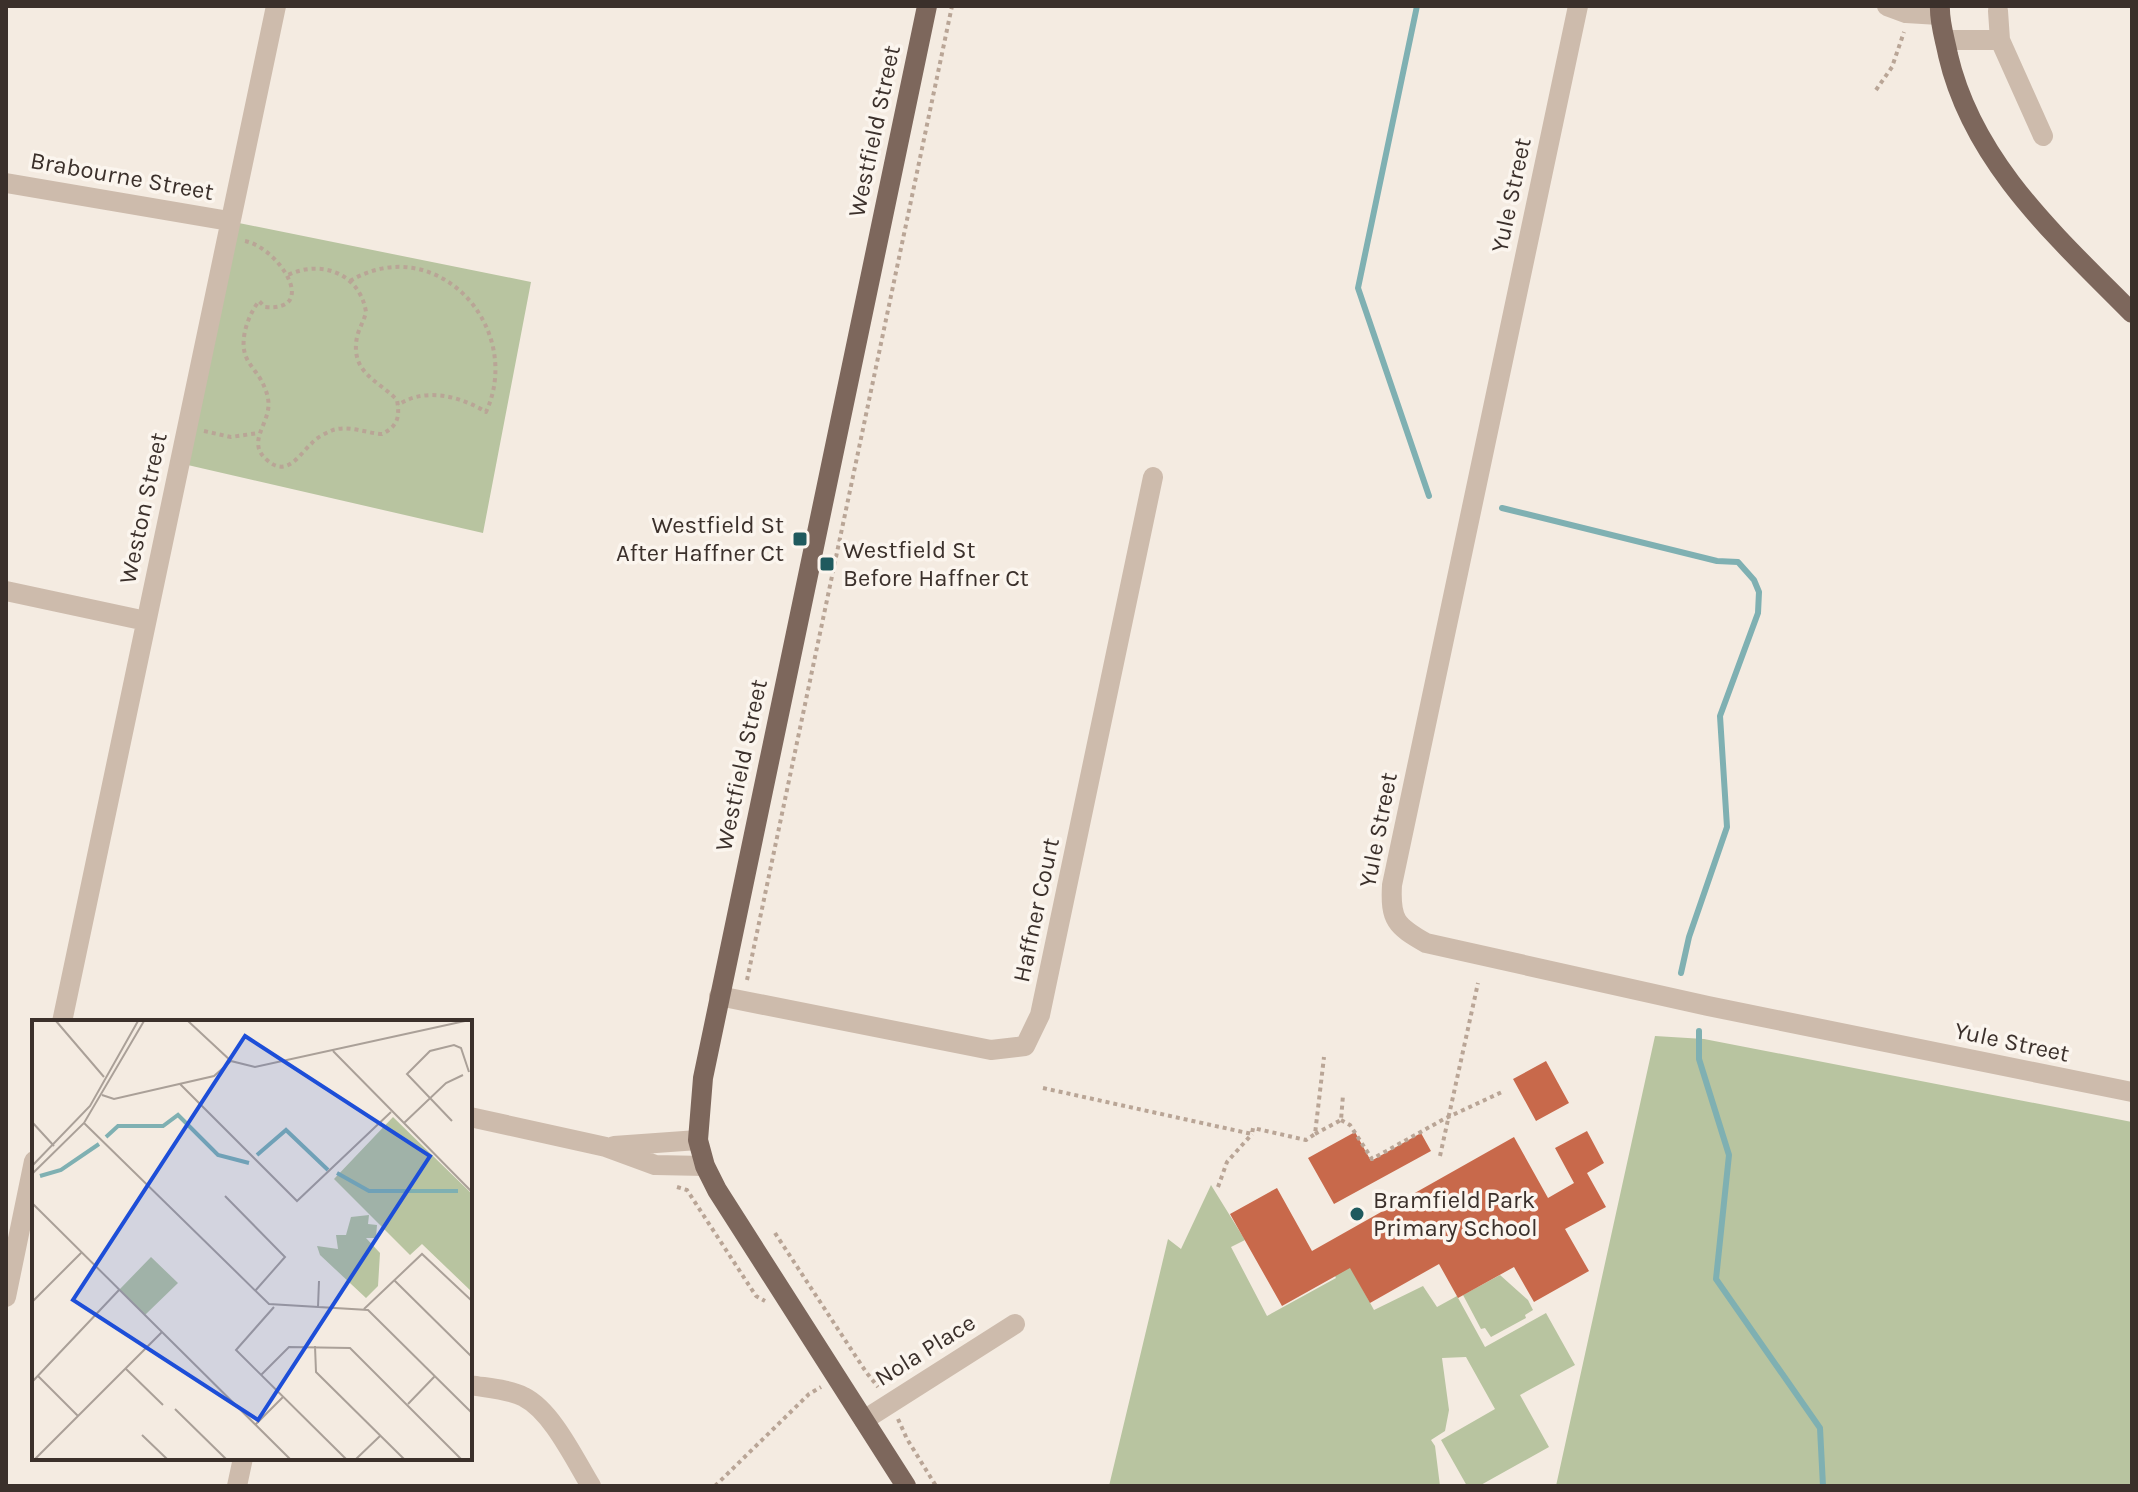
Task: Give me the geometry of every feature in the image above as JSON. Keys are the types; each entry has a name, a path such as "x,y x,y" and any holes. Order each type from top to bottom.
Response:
{"main road":[{"name":"Westfield Street","path":"906,1486 717,1190 705,1166 698,1140 703,1078 719,996 927,6"},
{"path":"1940,10 1945,40 1969,118 1999,170 2045,224 2132,313"}],"street":[{"name":"Weston Street","path":"62,1020 276,6"},
{"name":"Yule Street","path":"1578,6 1458,564 1392,885 1390,908 1402,929 1426,943 1708,1006 2132,1092"},
{"path":"1887,6 1910,13 1940,10"},
{"path":"1998,11 2000,40 2043,136"},
{"path":"1945,40 2000,40"},
{"name":"Brabourne Street","path":"6,183 229,221"},
{"name":"Haffner Court","path":"719,996 991,1050 1025,1046 1040,1015 1153,477"},
{"path":"6,591 146,621"},
{"path":"472,1117 606,1147 655,1165 705,1166"},
{"path":"606,1147 698,1140"},
{"path":"6,1297 32,1171"},
{"name":"Nola Place","path":"864,1420 1015,1324"},
{"path":"472,1385 516,1394 531,1402 548,1418 591,1486"},
{"path":"237,1486 243,1460"}],"path":[{"path":"747,980 952,6"},
{"path":"1876,90 1892,67 1910,13"},
{"path":"243,240 265,250 288,275 292,285 290,297 277,307 265,307 259,301 245,338 246,357 261,381 269,404 258,443 264,458 277,466 289,465 300,459 315,440 333,430 347,428 377,434 387,432 398,419 394,396 374,383 359,363 357,339 366,312 361,295 350,281 337,272 317,268 288,275"},
{"path":"350,281 376,269 400,266 419,269 451,282 470,300 483,319 492,349 495,376 494,392 486,412 468,403 435,394 418,395 398,405"},
{"path":"202,431 231,437 259,432"},
{"path":"1440,1156 1478,983"},
{"path":"1315,1134 1324,1057"},
{"path":"1043,1088 1252,1134"},
{"path":"1341,1120 1350,1125 1372,1159 1448,1117 1502,1092"},
{"path":"1341,1120 1343,1095"},
{"path":"1218,1187 1227,1162 1252,1134 1253,1128 1306,1140 1341,1120"},
{"path":"676,1186 687,1190 732,1256"},
{"path":"775,1233 882,1392"},
{"path":"715,1486 809,1394 837,1377"},
{"path":"897,1416 907,1439 936,1486"}],"green space":[{"path":"229,221 531,282 483,533 179,463"},
{"path":"1655,1036 1704,1039 2132,1122 2132,1486 1556,1486"},
{"path":"1211,1185 1245,1240 1231,1247 1267,1316 1336,1278 1327,1260 1342,1252 1374,1310 1423,1286 1437,1307 1457,1296 1485,1347 1546,1313 1575,1365 1520,1395 1549,1447 1479,1486 1467,1486 1441,1440 1495,1409 1466,1357 1442,1358 1449,1410 1445,1431 1431,1440 1435,1446 1440,1486 1109,1486 1168,1239 1181,1249"},
{"path":"1500,1275 1528,1300 1533,1310 1525,1315 1526,1318 1491,1337 1485,1328 1481,1329 1463,1295"}],"building":[{"path":"1546,1061 1569,1103 1536,1121 1513,1079"},
{"path":"1587,1131 1604,1163 1587,1173 1606,1207 1565,1229 1589,1271 1534,1302 1514,1267 1458,1298 1439,1264 1370,1303 1350,1268 1282,1306 1230,1214 1277,1188 1312,1251 1514,1137 1548,1198 1574,1183 1555,1148"},
{"path":"1355,1132 1371,1161 1421,1133 1431,1151 1334,1204 1308,1158"}],"waterway":[{"path":"1417,6 1358,288 1429,496"},
{"path":"1502,508 1717,561 1738,562 1754,580 1759,592 1758,613 1720,716 1727,827 1689,937 1681,973"},
{"path":"1699,1031 1699,1059 1729,1155 1716,1279 1820,1428 1823,1486"}],"place":[{"name":"Westfield St After Haffner Ct","path":"800,539"},
{"name":"Westfield St Before Haffner Ct","path":"827,564"},
{"name":"Bramfield Park Primary School","path":"1357,1214"}]}
